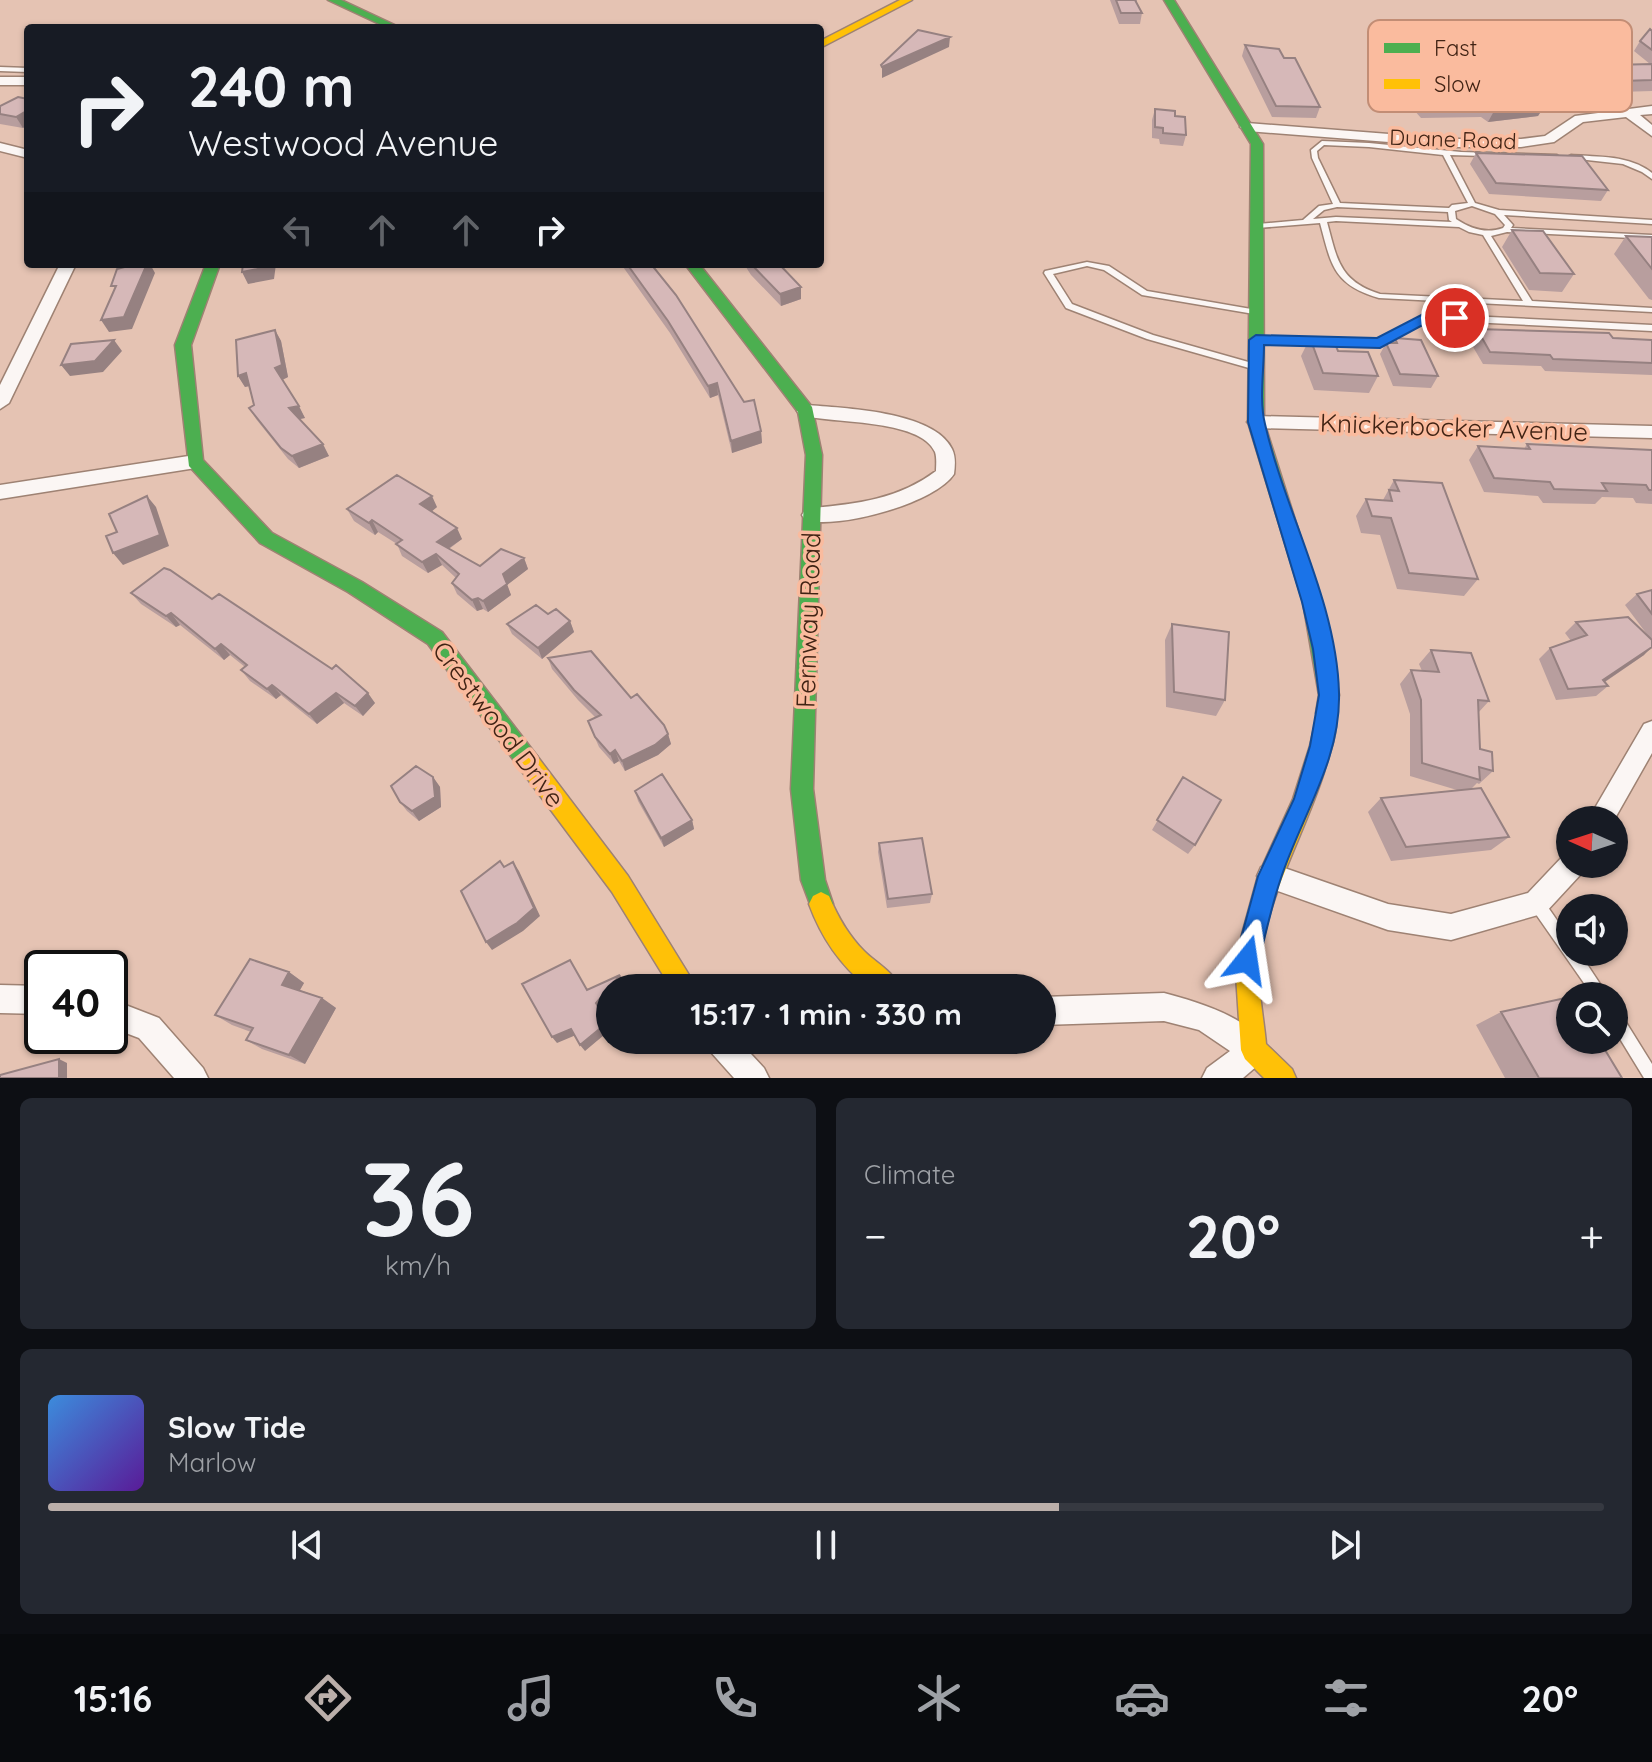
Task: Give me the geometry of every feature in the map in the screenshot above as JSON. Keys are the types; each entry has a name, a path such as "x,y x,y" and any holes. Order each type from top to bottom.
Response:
{"street":[{"path":"333,0 387,24"},
{"path":"824,43 907,0"},
{"path":"1169,0 1257,144 1256,422 1312,602 1329,695 1321,746 1304,800 1270,876 1247,960 1254,1050"},
{"path":"0,81 24,81"},
{"name":"Duane Road","path":"1247,127 1453,143 1521,143 1549,139 1580,119 1652,110"},
{"path":"1629,113 1652,132"},
{"path":"0,147 24,153"},
{"path":"0,403 66,268"},
{"path":"0,492 195,462 183,345 212,268"},
{"name":"Fernway Road","path":"695,268 806,411 814,455 802,789 813,880 830,931 870,974"},
{"path":"806,411 855,415 912,428 937,441 946,453 945,474 930,488 905,499 846,512 812,515"},
{"name":"Knickerbocker Avenue","path":"1256,422 1652,432"},
{"name":"Crestwood Drive","path":"195,462 266,538 355,587 435,638 620,884 676,974"},
{"path":"1608,806 1652,731"},
{"path":"1270,876 1388,917 1451,927 1536,904 1560,878"},
{"path":"0,999 24,1000"},
{"path":"1056,1011 1164,1007 1205,1018 1254,1050 1283,1078"},
{"path":"128,1020 149,1028 193,1078"},
{"path":"1217,1078 1254,1050"},
{"path":"732,1054 754,1078"}],"lane":[{"path":"0,69 24,70"},
{"path":"1337,205 1315,158 1314,150 1319,144 1425,149 1446,153 1511,152 1622,161 1636,165 1652,177"},
{"path":"1446,153 1472,204"},
{"path":"1305,222 1322,208 1337,205 1451,210 1462,204 1498,212 1652,222"},
{"path":"1451,210 1450,215 1459,225"},
{"path":"1498,212 1509,225 1506,230"},
{"path":"1257,226 1323,220 1459,225 1486,234 1506,230 1652,237"},
{"path":"1323,220 1338,270 1346,281 1364,293 1652,310"},
{"path":"1486,234 1528,302"},
{"path":"1256,312 1145,293 1106,268 1087,264 1048,273 1069,306 1150,337 1256,367"},
{"path":"1256,340 1380,343 1427,317 1652,328"},
{"path":"1536,904 1556,932"},
{"path":"1628,1038 1652,1077"}],"building":[{"path":"1116,0 1135,0 1142,13 1121,13"},
{"path":"1650,29 1652,31 1652,50 1640,41"},
{"path":"918,30 950,37 882,67 881,65"},
{"path":"1245,45 1279,49 1284,58 1295,58 1320,107 1276,106"},
{"path":"1632,64 1652,64 1652,80 1632,81"},
{"path":"18,97 24,98 24,112 16,117 0,114 0,106"},
{"path":"1155,109 1175,111 1175,116 1185,117 1186,135 1163,133 1163,128 1155,127"},
{"path":"1476,153 1582,156 1608,190 1496,183"},
{"path":"1512,230 1543,231 1574,274 1540,273"},
{"path":"1626,236 1652,237 1652,269"},
{"path":"145,268 124,317 101,320 116,286 111,286 117,269"},
{"path":"242,268 263,268 242,272"},
{"path":"630,268 654,268 676,295 744,402 754,400 761,431 731,441 717,383 708,386 668,321"},
{"path":"755,268 783,268 801,287 780,294"},
{"path":"1477,329 1609,333 1613,338 1652,340 1652,363 1553,359 1550,355 1490,352"},
{"path":"275,330 282,365 275,368 299,406 289,408 323,444 292,456 281,448 249,408 254,405 246,373 238,376 236,340"},
{"path":"1310,338 1333,339 1338,351 1368,352 1378,376 1323,373"},
{"path":"1395,338 1421,340 1438,376 1400,374 1386,343 1397,343"},
{"path":"114,340 95,361 61,365 71,344"},
{"path":"1527,444 1652,450 1652,490 1646,485 1602,483 1607,491 1554,489 1550,482 1494,478 1478,446 1530,449"},
{"path":"397,475 432,496 420,504 457,528 437,542 480,566 501,549 524,558 503,574 507,584 483,601 478,598 472,600 452,583 459,574 436,554 422,562 396,544 402,540 372,520 369,523 347,509"},
{"path":"1394,480 1442,483 1478,579 1409,573 1391,518 1372,516 1366,499 1392,501 1389,490 1399,491"},
{"path":"147,496 160,535 113,553 106,536 117,532 109,514"},
{"path":"164,568 212,599 219,594 332,669 336,665 368,693 355,706 336,693 309,714 272,685 267,689 241,670 247,665 221,644 215,649 171,613 166,616 131,593"},
{"path":"1652,590 1652,614 1637,594"},
{"path":"536,605 548,614 556,609 570,621 538,648 507,624"},
{"path":"1628,617 1652,640 1652,647 1603,680 1608,686 1568,689 1550,648 1587,635 1576,622"},
{"path":"1172,624 1229,632 1225,700 1174,692"},
{"path":"1431,650 1471,653 1489,701 1478,700 1480,749 1492,752 1493,771 1479,767 1480,780 1422,763 1421,700 1411,670 1439,672"},
{"path":"591,651 631,698 637,694 668,734 655,745 622,761 615,750 610,754 595,737 588,721 601,715 574,690 548,658"},
{"path":"416,766 433,777 435,797 412,811 400,802 391,786"},
{"path":"662,774 692,820 661,838 635,791"},
{"path":"1183,777 1221,800 1195,845 1157,820"},
{"path":"1481,788 1509,837 1406,847 1381,798"},
{"path":"922,838 932,894 888,899 879,843"},
{"path":"500,861 504,867 513,862 534,908 517,923 486,942 461,891"},
{"path":"250,959 289,972 282,985 322,998 289,1055 246,1040 253,1028 215,1015"},
{"path":"570,960 587,990 596,986 596,1032 580,1045 571,1029 552,1037 522,984"},
{"path":"1556,1000 1556,1054 1607,1054 1622,1078 1539,1078 1501,1012"},
{"path":"59,1059 59,1078 0,1078 0,1075"}],"traffic: fast":[{"path":"333,0 387,24"},
{"path":"1169,0 1257,144 1256,422 1312,602 1329,695 1326,713"},
{"path":"212,268 183,345 195,462 266,538 355,587 435,638 529,763"},
{"path":"695,268 806,411 814,455 802,789 813,880 821,904"}],"traffic: slow":[{"path":"824,43 907,0"},
{"path":"1283,1078 1254,1050 1247,960 1270,876 1304,800 1321,746 1326,713"},
{"path":"529,763 620,884 676,974"},
{"path":"821,904 839,941 871,974"}],"route":[{"path":"1247,960 1270,876 1304,800 1321,746 1329,695 1312,602 1256,422 1256,340 1380,343 1427,317 1455,318"}]}
